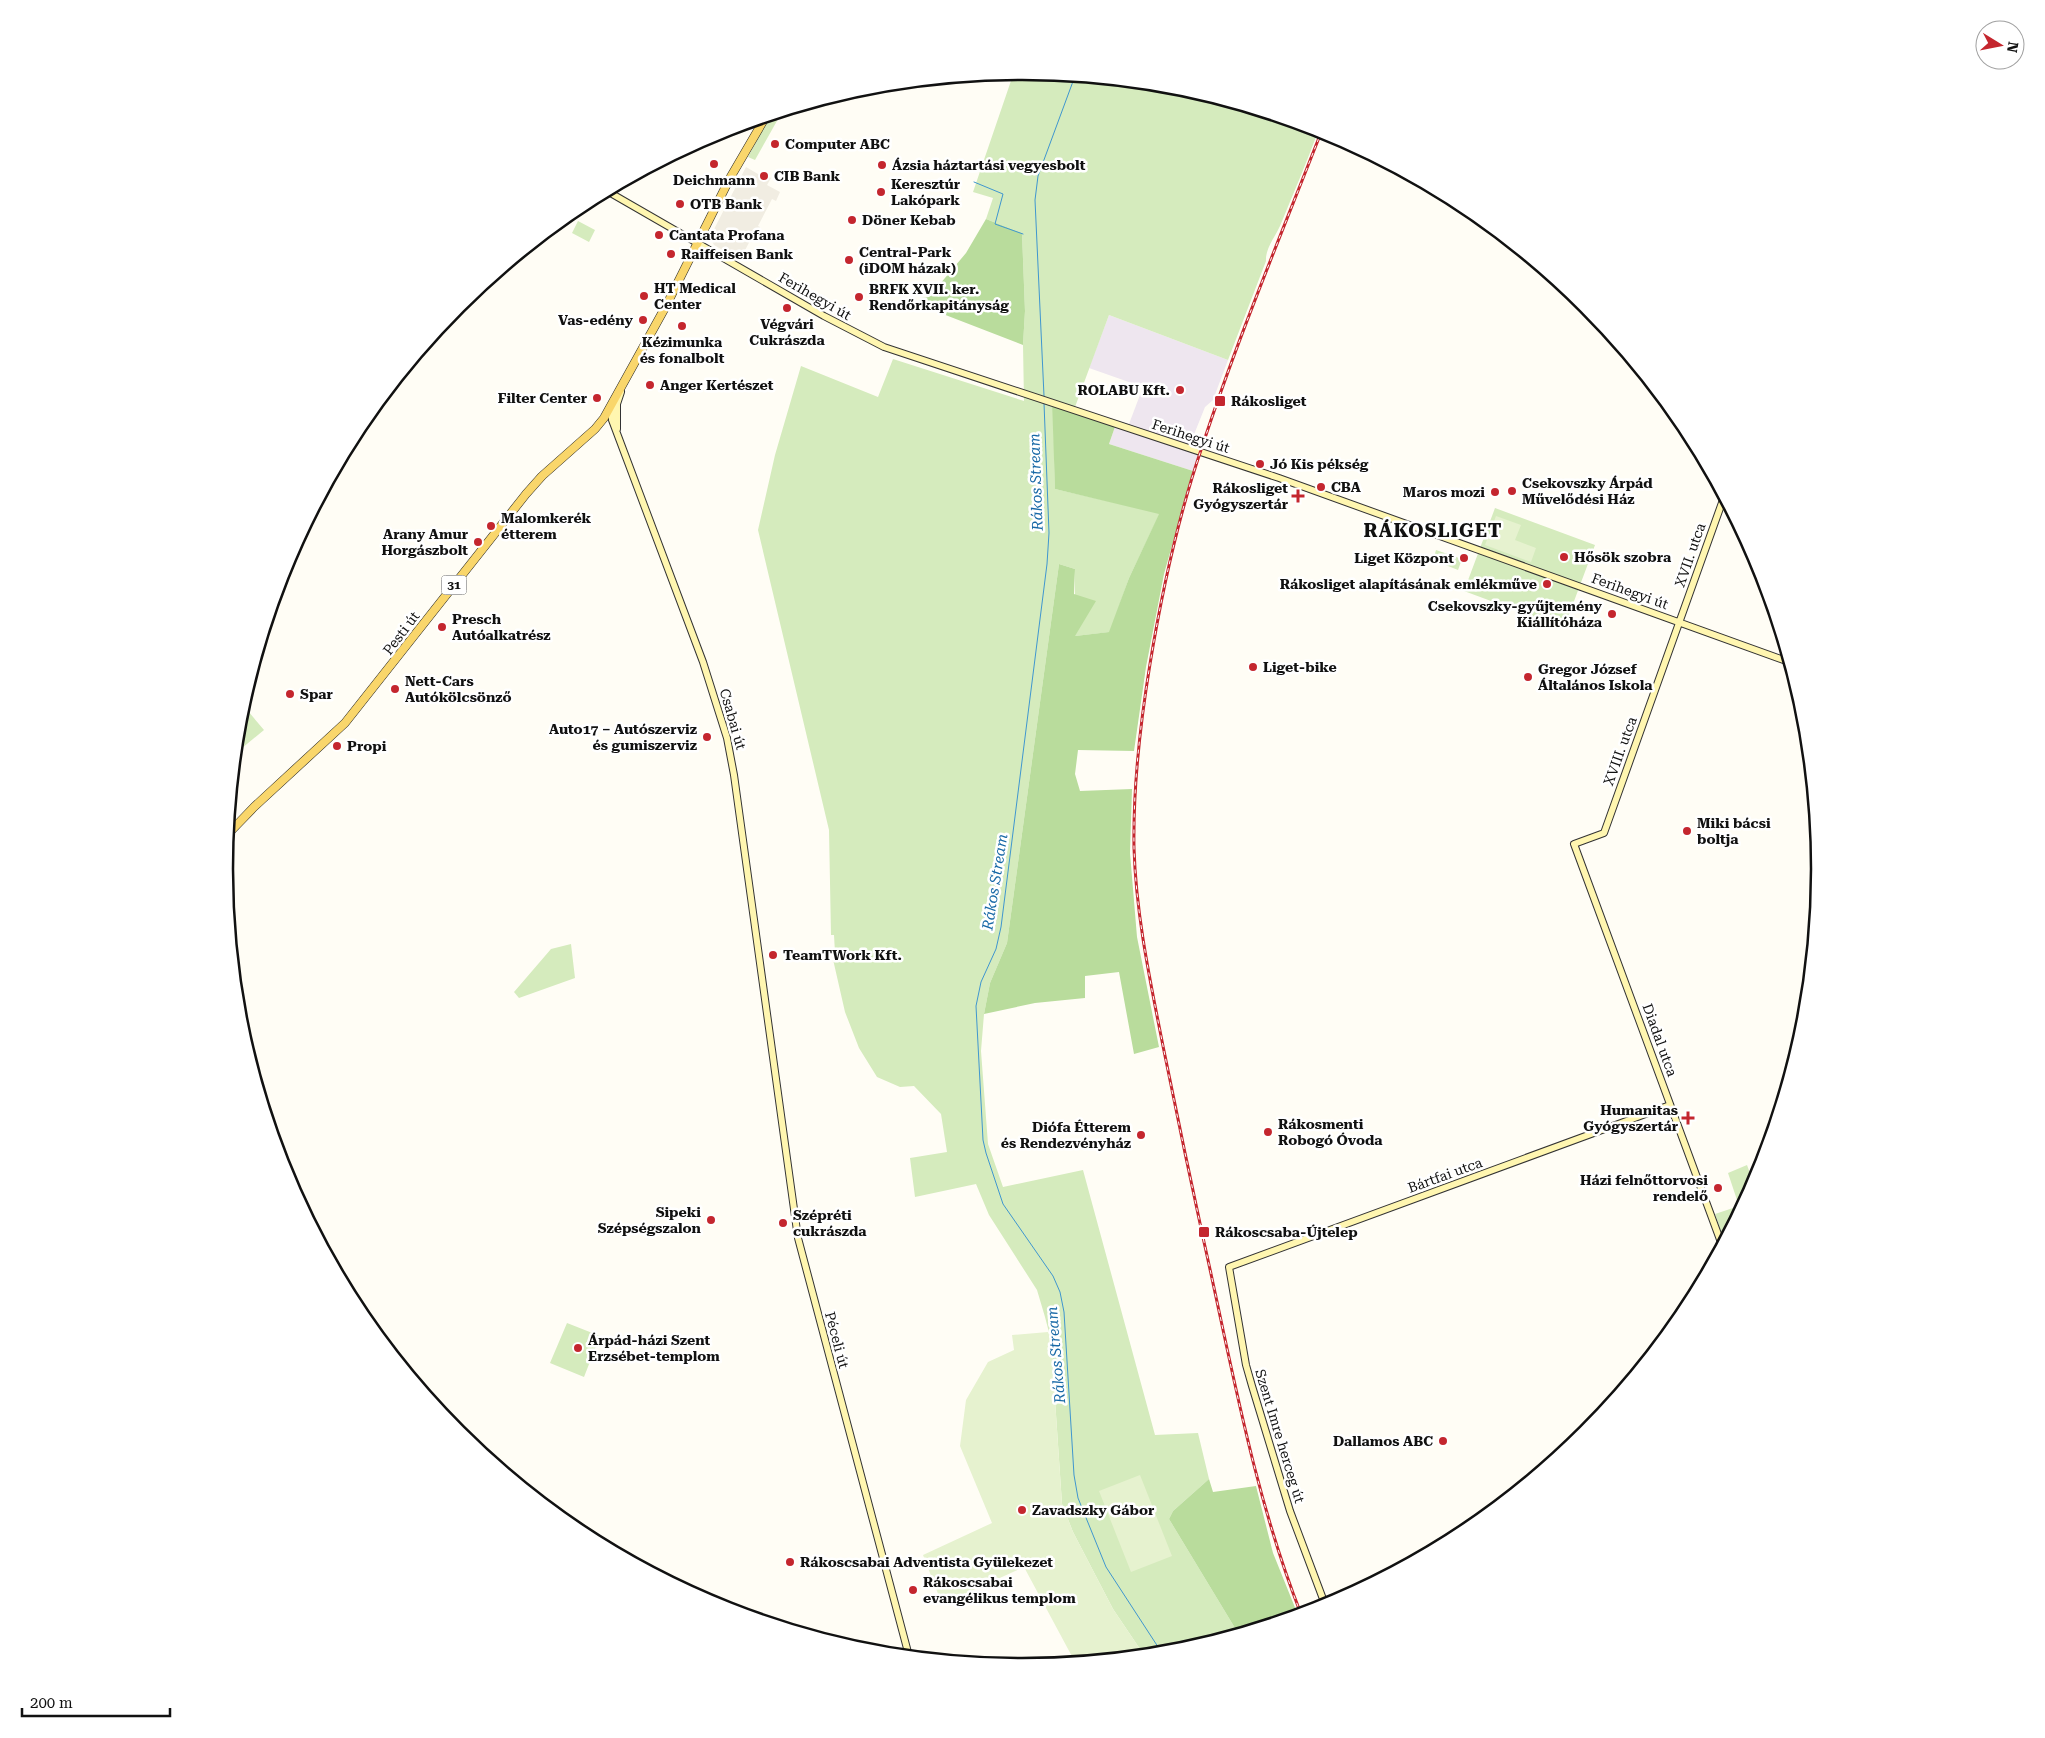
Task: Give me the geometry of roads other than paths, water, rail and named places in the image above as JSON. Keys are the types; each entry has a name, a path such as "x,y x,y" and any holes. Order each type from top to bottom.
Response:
{"main road":[{"name":"Pesti út","path":"584,438 611,406 698,245 730,178 761,125"},
{"name":"Pesti út","path":"235,827 345,723 526,494 542,476 608,419 611,406"}],"street":[{"name":"Ferihegyi út","path":"614,195 847,329 884,347 1279,478 1783,660"},
{"name":"Csabai út","path":"617,435 617,404 622,386"},
{"name":"Csabai út","path":"608,419 617,435 675,586 727,738 734,775 768,1024"},
{"name":"XVII. utca","path":"1680,622 1722,504"},
{"name":"XVIII. utca","path":"1574,844 1604,833 1680,622"},
{"name":"Diadal utca","path":"1574,844 1719,1238"},
{"name":"Péceli út","path":"768,1024 798,1238 907,1649"},
{"name":"Bártfai utca","path":"1228,1267 1670,1105"},
{"name":"Szent Imre herceg út","path":"1228,1267 1246,1365 1252,1386 1290,1511 1323,1598"}],"waterway":[{"name":"Rákos Stream","path":"1044,396 1035,200 1038,176 1073,82"},
{"path":"974,182 1003,194 995,224 1023,234"},
{"name":"Rákos Stream","path":"1044,403 1049,533 1047,564 1001,927 996,949 981,982 976,1006 983,1140 1003,1204 1053,1276 1060,1292 1064,1312 1074,1475 1078,1498 1106,1567 1157,1646"}],"railway":[{"path":"1299,1608 1270,1523 1245,1430 1188,1169 1144,947 1135,873 1134,825 1138,756 1150,664 1165,582 1185,500 1230,367 1319,138"}],"place":[{"name":"Computer ABC","path":"775,144"},
{"name":"Deichmann","path":"714,164"},
{"name":"Ázsia háztartási vegyesbolt","path":"882,165"},
{"name":"CIB Bank","path":"764,176"},
{"name":"Keresztúr Lakópark","path":"881,192"},
{"name":"OTB Bank","path":"680,204"},
{"name":"Döner Kebab","path":"852,220"},
{"name":"Cantata Profana","path":"659,235"},
{"name":"Raiffeisen Bank","path":"671,254"},
{"name":"Central-Park (iDOM házak)","path":"849,260"},
{"name":"HT Medical Center","path":"644,296"},
{"name":"BRFK XVII. ker. Rendőrkapitányság","path":"859,297"},
{"name":"Végvári Cukrászda","path":"787,308"},
{"name":"Vas-edény","path":"643,320"},
{"name":"Kézimunka és fonalbolt","path":"682,326"},
{"name":"Anger Kertészet","path":"650,385"},
{"name":"ROLABU Kft.","path":"1180,390"},
{"name":"Filter Center","path":"597,398"},
{"name":"Rákosliget","path":"1220,401"},
{"name":"Jó Kis pékség","path":"1260,464"},
{"name":"CBA","path":"1321,487"},
{"name":"Csekovszky Árpád Művelődési Ház","path":"1512,491"},
{"name":"Maros mozi","path":"1495,492"},
{"name":"Rákosliget Gyógyszertár","path":"1298,496"},
{"name":"Malomkerék étterem","path":"491,526"},
{"name":"Arany Amur Horgászbolt","path":"478,542"},
{"name":"Hősök szobra","path":"1564,557"},
{"name":"Liget Központ","path":"1464,558"},
{"name":"Rákosliget alapításának emlékműve","path":"1547,584"},
{"name":"Csekovszky-gyűjtemény Kiállítóháza","path":"1612,614"},
{"name":"Presch Autóalkatrész","path":"442,627"},
{"name":"Liget-bike","path":"1253,667"},
{"name":"Gregor József Általános Iskola","path":"1528,677"},
{"name":"Nett-Cars Autókölcsönző","path":"395,689"},
{"name":"Spar","path":"290,694"},
{"name":"Auto17 – Autószerviz és gumiszerviz","path":"707,737"},
{"name":"Propi","path":"337,746"},
{"name":"Miki bácsi boltja","path":"1687,831"},
{"name":"TeamTWork Kft.","path":"773,955"},
{"name":"Humanitas Gyógyszertár","path":"1688,1118"},
{"name":"Rákosmenti Robogó Óvoda","path":"1268,1132"},
{"name":"Diófa Étterem és Rendezvényház","path":"1141,1135"},
{"name":"Házi felnőttorvosi rendelő","path":"1718,1188"},
{"name":"Sipeki Szépségszalon","path":"711,1220"},
{"name":"Szépréti cukrászda","path":"783,1223"},
{"name":"Rákoscsaba-Újtelep","path":"1204,1232"},
{"name":"Árpád-házi Szent Erzsébet-templom","path":"578,1348"},
{"name":"Dallamos ABC","path":"1443,1441"},
{"name":"Zavadszky Gábor","path":"1022,1510"},
{"name":"Rákoscsabai Adventista Gyülekezet","path":"790,1562"},
{"name":"Rákoscsabai evangélikus templom","path":"913,1590"}],"district":[{"name":"RÁKOSLIGET","path":"1433,530"}]}
